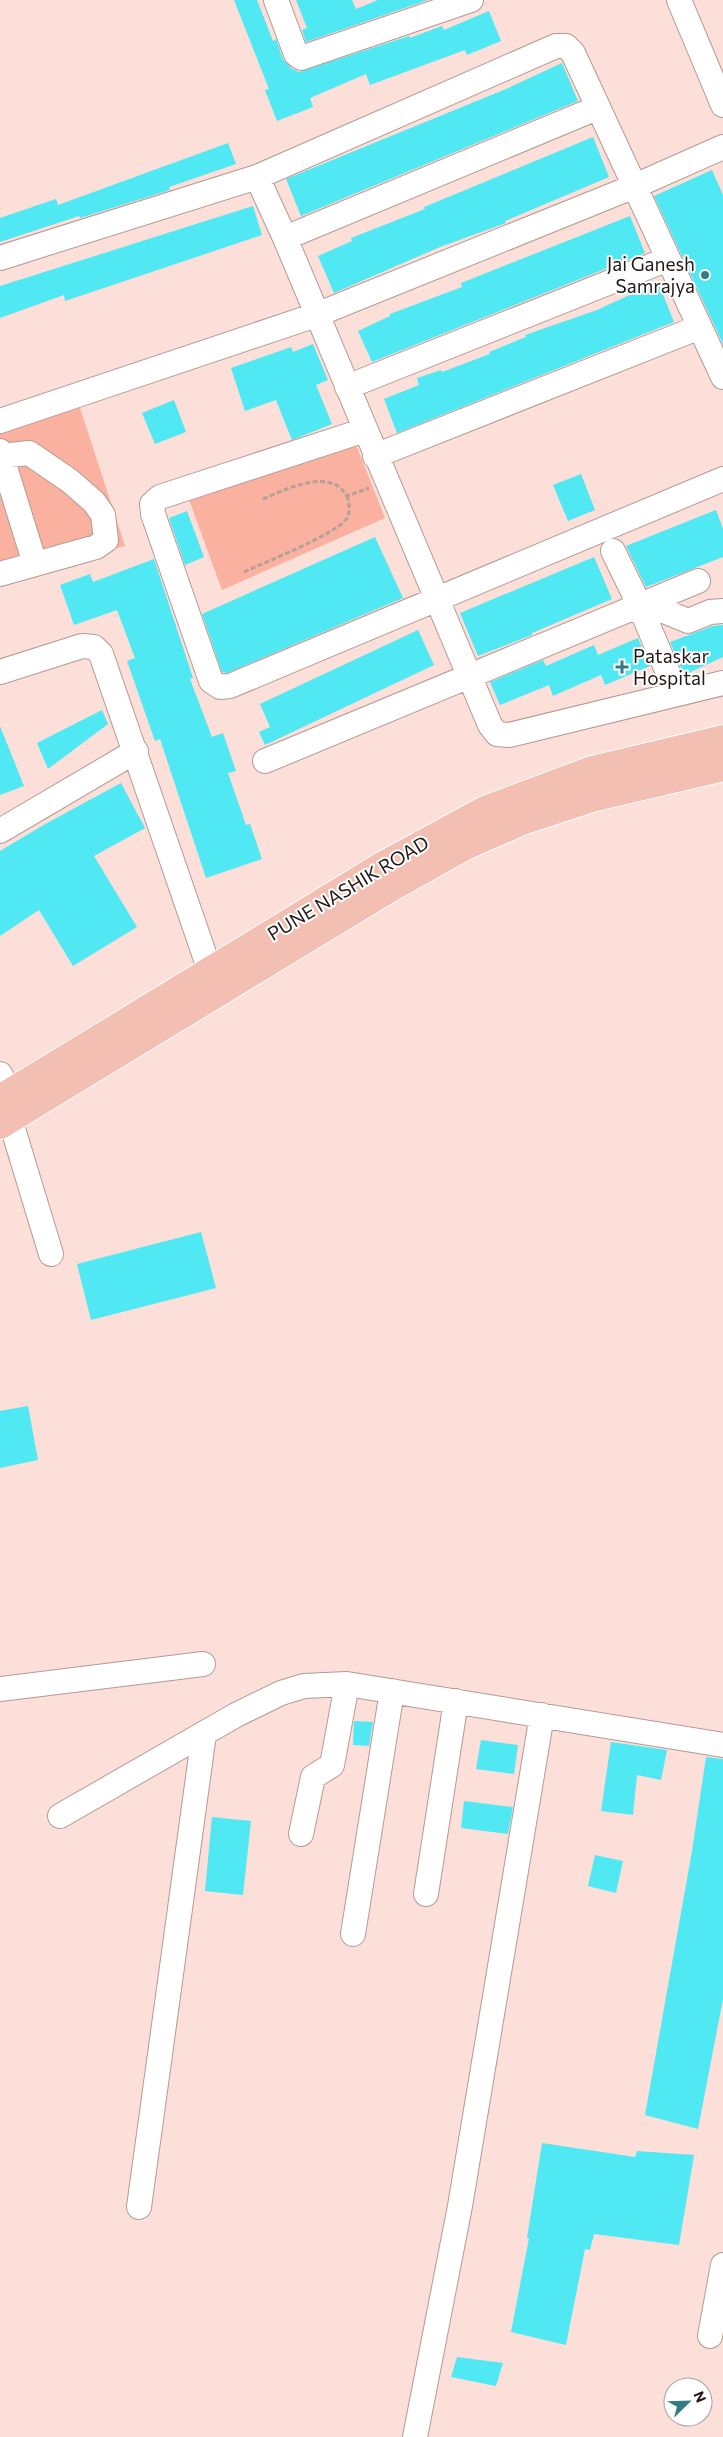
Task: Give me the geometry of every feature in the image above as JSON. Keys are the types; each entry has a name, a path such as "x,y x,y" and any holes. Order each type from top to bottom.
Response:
{"highway":[{"name":"PUNE NASHIK ROAD","path":"4,1102 210,970 382,866 485,810 592,770 723,739"},
{"name":"PUNE NASHIK ROAD","path":"4,1102 465,846 522,821 595,797 723,767"}],"street":[{"path":"276,0 296,54 300,58 308,58 470,0"},
{"path":"679,0 723,105"},
{"path":"0,258 257,177 556,46 566,46 573,53 723,377"},
{"path":"284,238 598,108"},
{"path":"0,422 316,315 635,186 723,148"},
{"path":"257,177 490,725 497,734 509,735 723,683"},
{"path":"347,387 668,259"},
{"path":"375,456 700,327"},
{"path":"365,430 160,497 152,504 153,514 211,682 220,687 230,686 722,482"},
{"path":"0,574 96,547 106,540 103,515 94,502 70,480 29,453 1,454 35,564"},
{"path":"613,551 641,609 677,694"},
{"path":"265,761 469,675 641,609 698,581"},
{"path":"641,609 658,609 688,621 710,612 723,611"},
{"path":"0,672 82,646 94,647 101,654 210,970"},
{"path":"0,831 136,751"},
{"path":"4,1102 51,1254"},
{"path":"0,1689 203,1664"},
{"path":"301,1834 312,1777 332,1765 347,1684"},
{"path":"60,1816 204,1734 281,1693 304,1686 347,1684 723,1745"},
{"path":"353,1934 392,1691"},
{"path":"426,1894 456,1701"},
{"path":"415,2437 460,2206 542,1715"},
{"path":"139,2207 204,1734"},
{"path":"710,2336 723,2265"}],"path":[{"path":"347,496 386,481"},
{"path":"244,572 338,526 346,520 350,510 347,496 342,488 332,482 297,484 263,499"}],"shaded area":[{"path":"80,408 125,546 0,578 0,433"},
{"path":"355,442 385,518 222,590 188,497"}],"building":[{"path":"234,0 257,0 273,41 276,39 283,59 292,69 299,72 409,36 410,38 442,26 444,30 489,11 501,41 467,55 465,50 370,85 366,74 310,98 313,107 277,121 265,90 269,89"},
{"path":"296,0 352,0 356,9 378,0 428,0 306,42 302,30 307,28"},
{"path":"562,63 578,101 301,216 286,179 506,89"},
{"path":"593,137 609,177 505,221 506,223 440,247 334,293 318,256 352,241 351,238 425,209 424,207"},
{"path":"228,143 236,164 169,187 170,190 80,218 79,216 0,242 0,218 56,199 58,205"},
{"name":"Jai Ganesh Samrajya","path":"712,170 723,195 723,344 654,196"},
{"path":"253,206 262,235 65,301 64,295 0,318 0,286"},
{"path":"630,216 645,253 372,362 358,331 390,316 390,314 462,287 461,283"},
{"path":"658,282 674,322 397,433 384,399 419,385 417,378 441,370 442,372 490,354 489,352 526,337 525,335 597,310"},
{"path":"313,344 328,380 316,385 332,424 292,440 276,400 245,411 231,368 291,347 293,352"},
{"path":"174,400 186,432 155,444 142,413"},
{"path":"581,474 595,510 568,521 553,485"},
{"path":"716,510 723,529 723,557 646,587 626,546"},
{"path":"187,511 204,557 185,565 169,518"},
{"path":"375,537 403,598 227,673 222,672 202,614"},
{"path":"594,557 612,599 532,633 532,635 478,656 460,613"},
{"path":"154,559 193,678 190,679 212,737 223,733 236,771 228,773 246,825 250,824 262,859 206,878 160,739 155,741 127,661 135,658 117,610 74,625 60,585 90,574 93,582"},
{"path":"723,625 723,657 684,675 670,642 713,626"},
{"path":"418,630 434,665 265,745 259,732 270,727 260,704"},
{"path":"638,638 650,666 605,685 601,675 553,696 549,685 500,705 490,682 543,660 546,666 594,645 598,655"},
{"path":"102,710 108,724 48,769 37,743"},
{"path":"0,726 24,786 0,795"},
{"path":"121,783 145,828 94,856 137,927 73,966 39,910 0,936 0,851"},
{"path":"201,1232 216,1288 91,1320 77,1264"},
{"path":"28,1406 38,1460 0,1468 0,1411"},
{"path":"354,1721 373,1722 369,1746 353,1745"},
{"path":"481,1740 518,1745 514,1774 476,1769"},
{"path":"611,1742 667,1750 661,1780 637,1775 633,1815 601,1811"},
{"path":"706,1757 723,1759 723,1999 698,2129 645,2115 692,1851"},
{"path":"464,1801 513,1807 508,1834 461,1828"},
{"path":"212,1817 251,1821 243,1895 205,1891"},
{"path":"595,1855 623,1861 616,1893 588,1886"},
{"path":"542,2143 635,2157 637,2151 694,2155 679,2245 594,2234 590,2250 585,2249 566,2345 511,2332 529,2238 527,2238"},
{"path":"457,2357 503,2363 496,2386 451,2377"}],"place":[{"name":"Jai Ganesh Samrajya","path":"705,275"},
{"name":"Pataskar Hospital","path":"622,667"}]}
